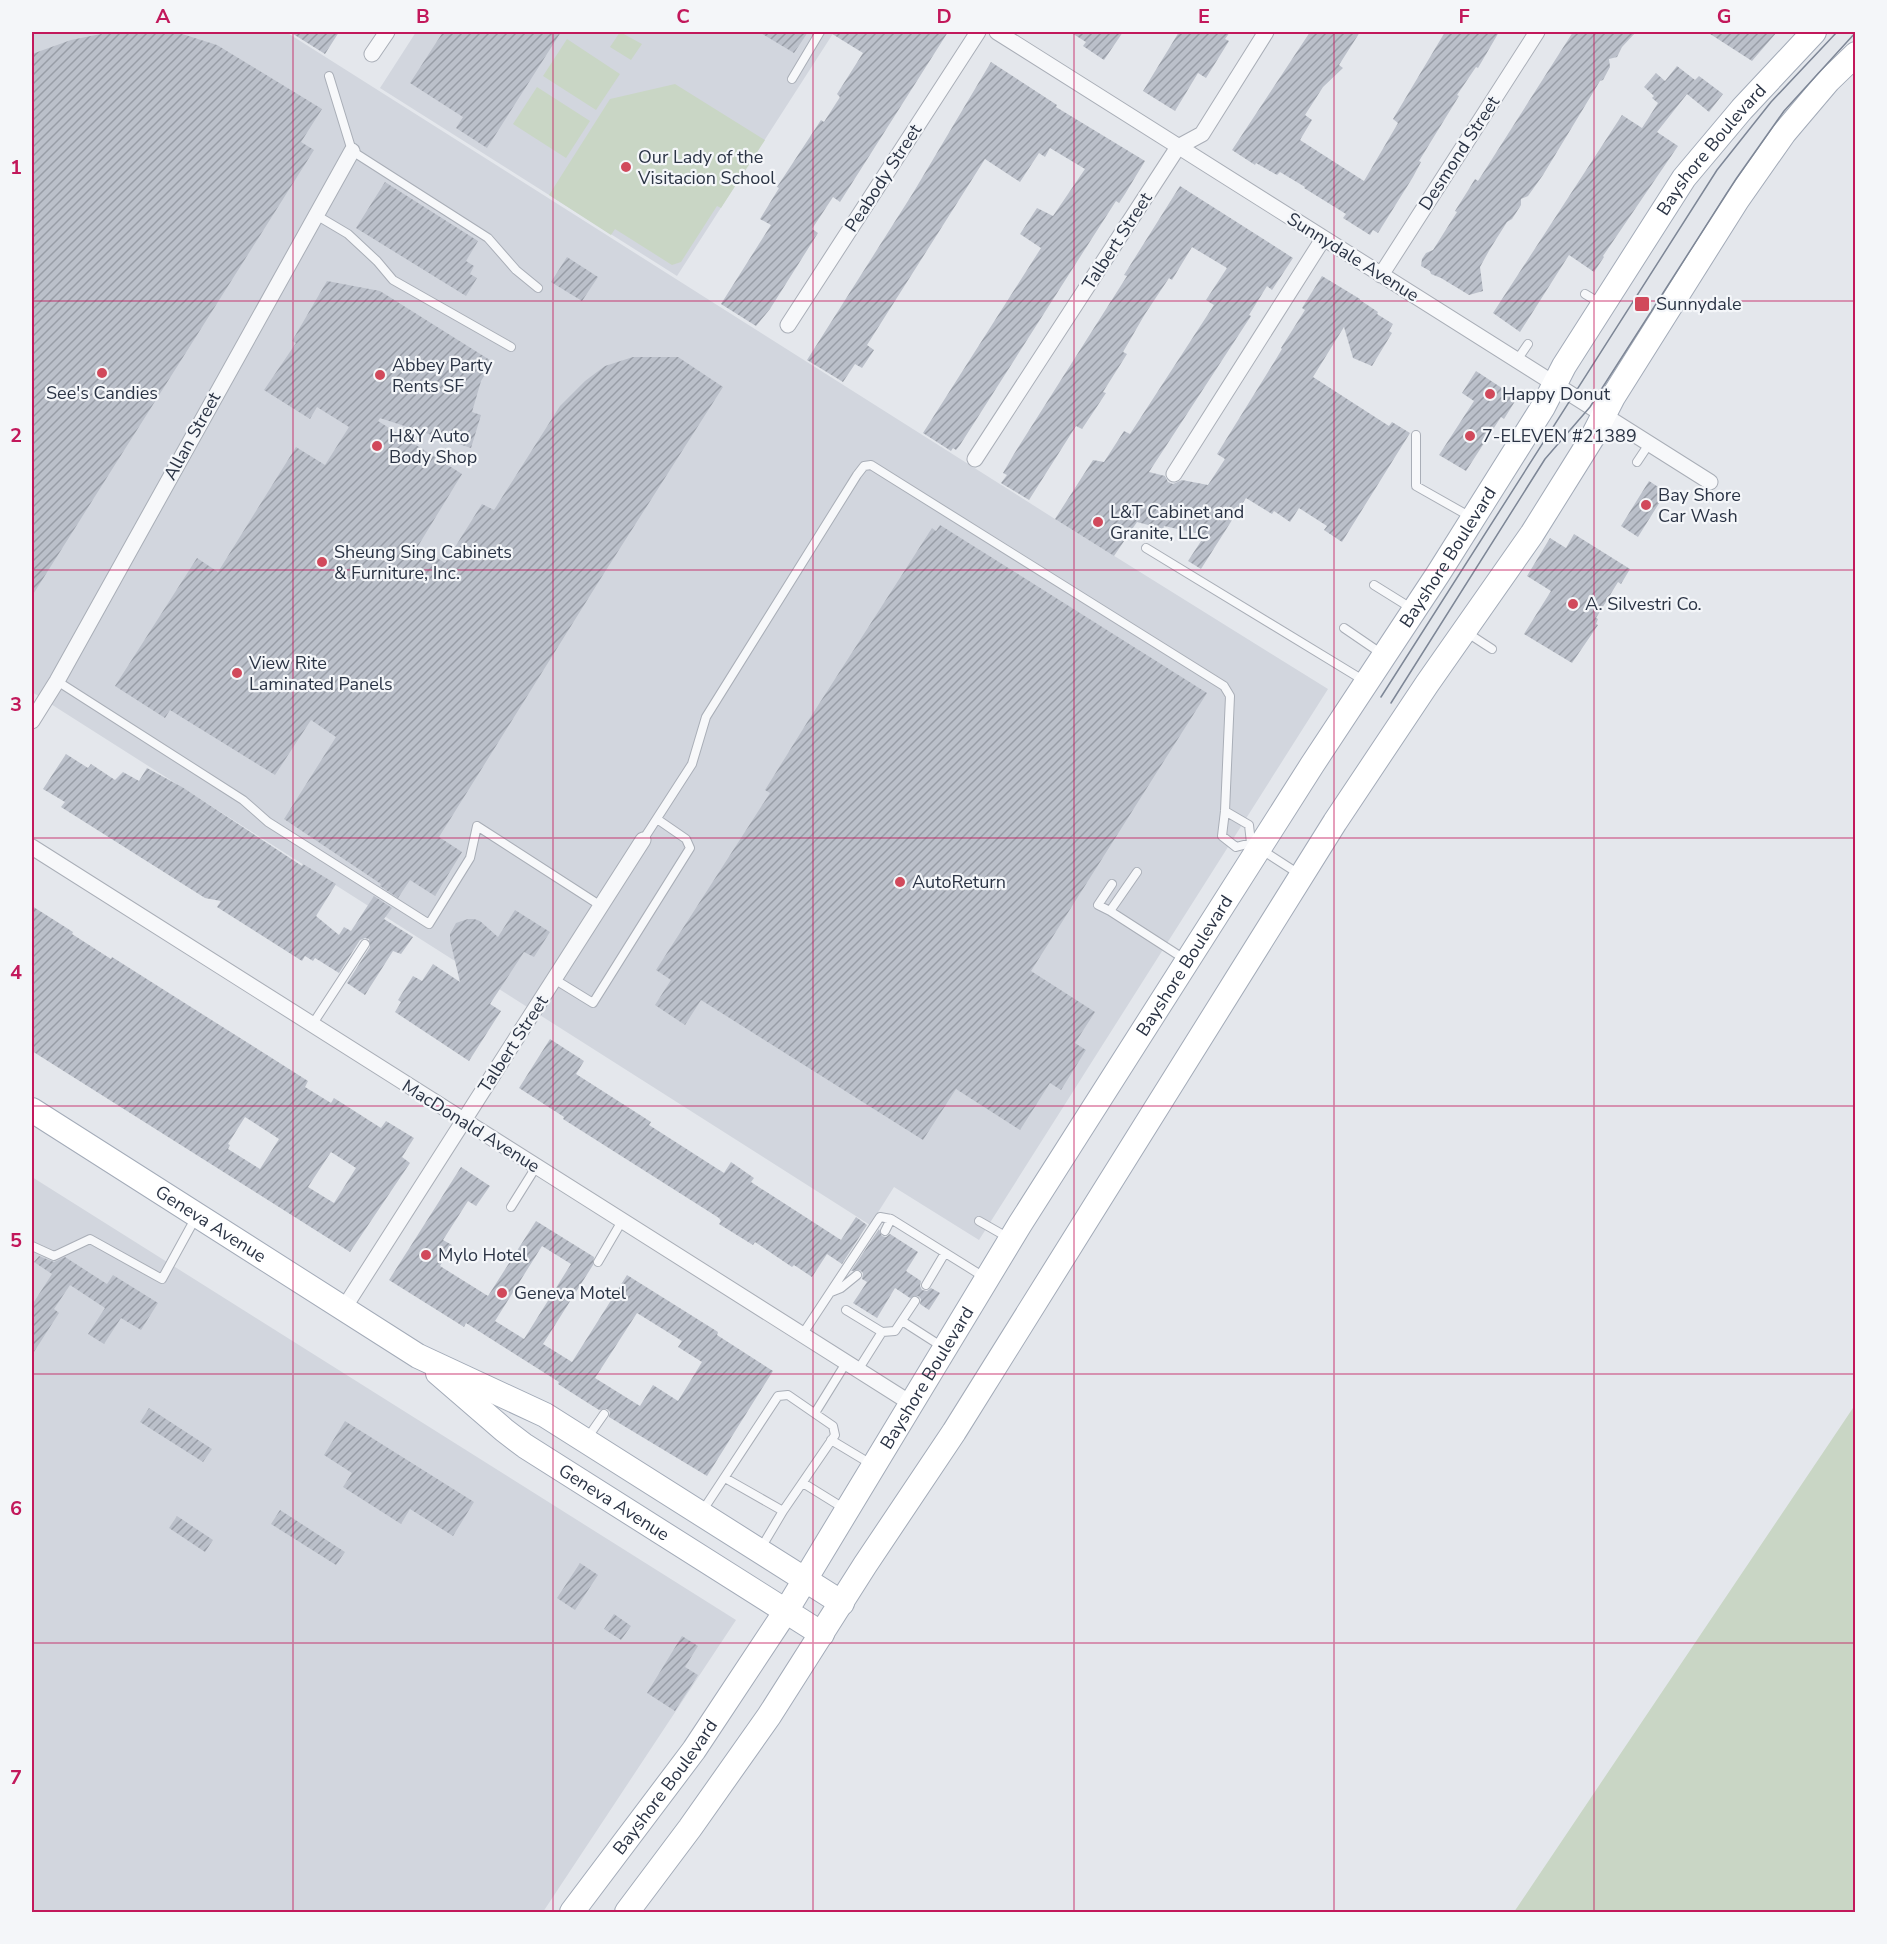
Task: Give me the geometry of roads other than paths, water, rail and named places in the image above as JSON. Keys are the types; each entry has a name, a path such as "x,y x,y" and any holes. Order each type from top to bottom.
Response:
{"main road":[{"name":"Bayshore Boulevard","path":"572,1912 694,1750 786,1611 1011,1239 1188,961 1255,846 1367,682 1543,406 1594,299 1684,178 1742,109 1814,32"},
{"path":"627,1912 730,1773 960,1423 1302,875 1401,721 1532,534 1592,438 1603,415 1759,166 1804,108 1856,54"},
{"name":"Geneva Avenue","path":"32,1110 418,1356 525,1446 822,1634"},
{"name":"Geneva Avenue","path":"418,1356 523,1403 842,1603"}],"street":[{"path":"372,54 387,32"},
{"name":"Peabody Street","path":"788,325 978,32"},
{"name":"Sunnydale Avenue","path":"997,32 1710,482"},
{"name":"Talbert Street","path":"975,459 1178,147 1202,134 1266,32"},
{"name":"Desmond Street","path":"1381,275 1537,32"},
{"name":"Allan Street","path":"32,721 57,681 352,151"},
{"path":"1174,474 1323,238"},
{"name":"Talbert Street","path":"344,1308 643,840"},
{"name":"MacDonald Avenue","path":"32,847 912,1404"}],"lane":[{"path":"792,79 820,32"},
{"path":"329,76 352,151 488,238 516,270 538,288"},
{"path":"316,215 348,234 377,261 393,280 511,347"},
{"path":"1517,360 1528,344"},
{"path":"1416,435 1416,486 1473,519"},
{"path":"1637,462 1649,444"},
{"path":"643,840 692,764 706,717 857,475 864,466 871,465 1224,686 1230,696 1222,836 1236,847 1255,846 1302,875"},
{"path":"1146,548 1367,682"},
{"path":"1374,585 1414,610"},
{"path":"1344,628 1384,655"},
{"path":"1465,631 1492,649"},
{"path":"57,681 243,800 268,822 429,924 470,858 477,826 601,906"},
{"path":"1225,811 1249,825 1255,846"},
{"path":"554,979 593,1003 690,848 686,839 657,819"},
{"path":"1110,911 1137,872"},
{"path":"1112,884 1098,904 1188,961"},
{"path":"312,1025 365,944"},
{"path":"511,1207 536,1167"},
{"path":"32,1246 54,1257 90,1239 162,1279 196,1215"},
{"path":"802,1335 880,1217 891,1219 987,1279"},
{"path":"885,1231 891,1219"},
{"path":"598,1262 622,1221"},
{"path":"979,1221 1011,1239"},
{"path":"926,1285 945,1253"},
{"path":"830,1292 841,1288 857,1275"},
{"path":"846,1310 882,1332 895,1331 915,1301"},
{"path":"902,1321 945,1348"},
{"path":"815,1413 882,1332"},
{"path":"701,1514 778,1396 788,1395 833,1426 835,1435 783,1511 759,1551"},
{"path":"586,1441 604,1414"},
{"path":"831,1440 875,1466"},
{"path":"725,1478 783,1511"},
{"path":"802,1483 848,1510"}],"tram line":[{"path":"1381,697 1717,170 1771,102 1837,32"},
{"path":"1391,703 1545,459 1590,407 1736,179 1784,111 1856,32"}],"place":[{"name":"Our Lady of the Visitacion School","path":"626,167"},
{"name":"Sunnydale","path":"1642,304"},
{"name":"See's Candies","path":"102,373"},
{"name":"Abbey Party Rents SF","path":"380,375"},
{"name":"Happy Donut","path":"1490,394"},
{"name":"7-ELEVEN #21389","path":"1470,436"},
{"name":"H&Y Auto Body Shop","path":"377,446"},
{"name":"Bay Shore Car Wash","path":"1646,505"},
{"name":"L&T Cabinet and Granite, LLC","path":"1098,522"},
{"name":"Sheung Sing Cabinets & Furniture, Inc.","path":"322,562"},
{"name":"A. Silvestri Co.","path":"1573,604"},
{"name":"View Rite Laminated Panels","path":"237,673"},
{"name":"AutoReturn","path":"900,882"},
{"name":"Mylo Hotel","path":"426,1255"},
{"name":"Geneva Motel","path":"502,1293"}]}
